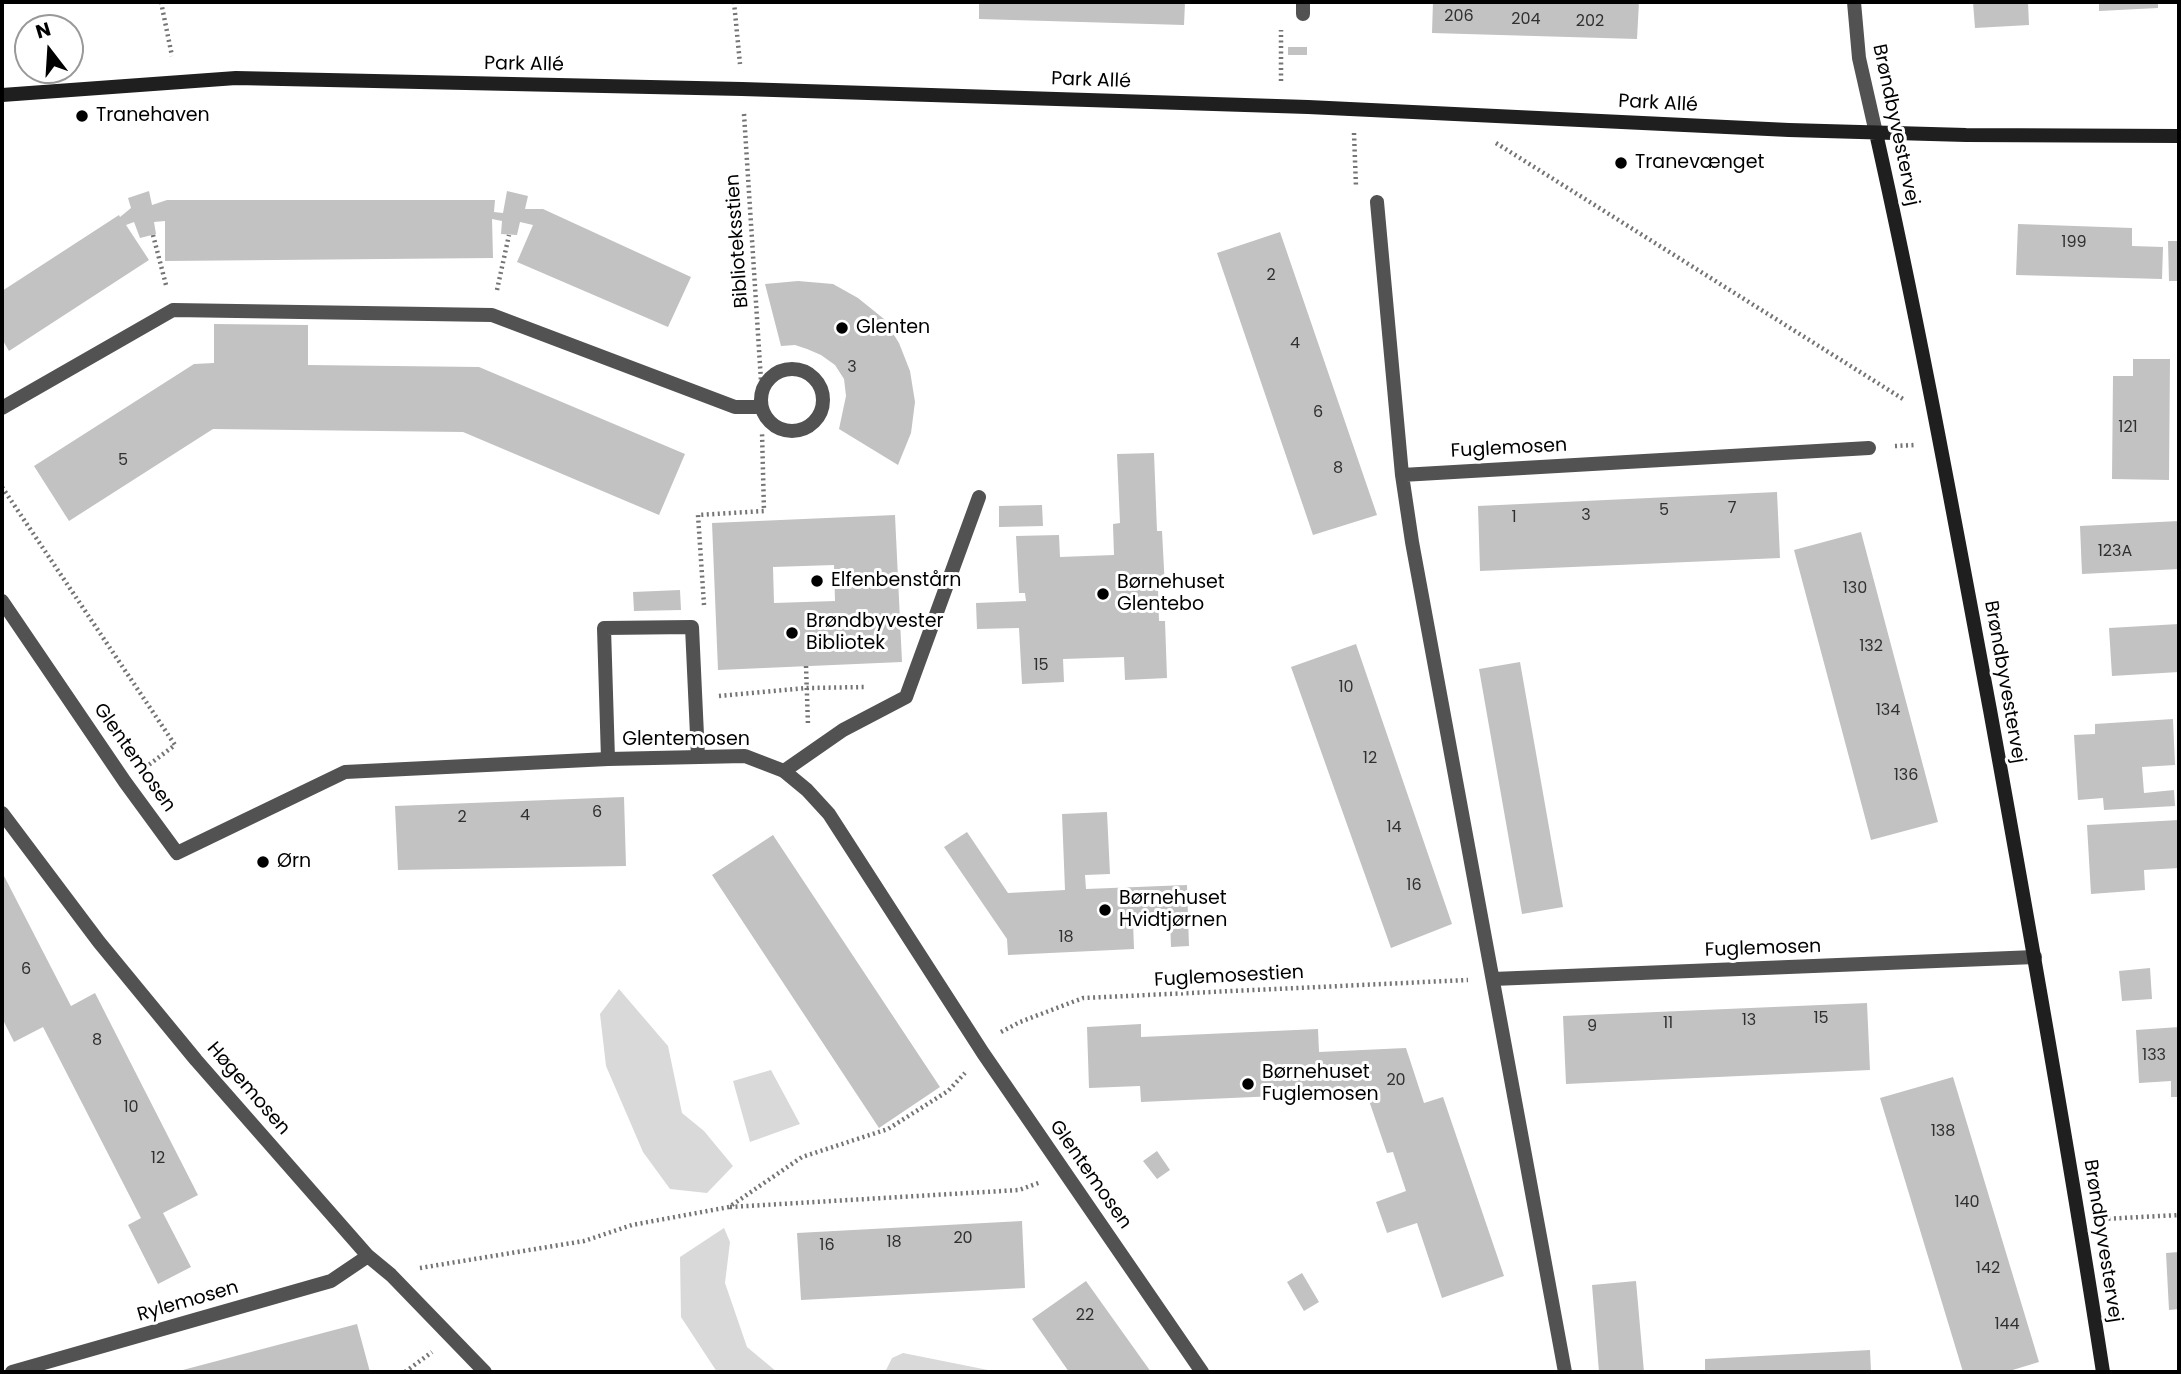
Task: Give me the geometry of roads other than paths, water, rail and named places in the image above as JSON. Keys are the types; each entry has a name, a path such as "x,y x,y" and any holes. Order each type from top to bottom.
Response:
{"street":[{"name":"Brøndbyvestervej","path":"1854,2 1859,58 1937,419 2035,957 2103,1372"},
{"name":"Park Allé","path":"2,95 236,78 742,89 1280,106 1966,135 2179,136"},
{"path":"1377,202 1402,475 1421,594 1564,1372"},
{"path":"2,408 173,310 492,315 735,407 761,407"},
{"path":"798,369 812,375 822,388 823,405 816,421 801,430 783,431 769,421 761,407 762,391 769,378 783,370 798,369"},
{"name":"Fuglemosen","path":"1402,475 1869,448"},
{"path":"784,771 843,730 906,697 979,497"},
{"name":"Glentemosen","path":"2,601 125,782 177,853 345,772 608,759 745,756 784,771 807,790 829,814 983,1053 1202,1372"},
{"path":"608,759 604,628 692,627 698,757"},
{"name":"Høgemosen","path":"2,813 99,942 196,1060 368,1256 391,1275 485,1372"},
{"name":"Fuglemosen","path":"1493,979 2035,957"},
{"name":"Rylemosen","path":"12,1372 331,1282 368,1256"}],"place":[{"name":"Tranehaven","path":"82,116"},
{"name":"Tranevænget","path":"1621,163"},
{"name":"Glenten","path":"842,328"},
{"name":"Elfenbenstårn","path":"817,581"},
{"name":"Børnehuset Glentebo","path":"1103,594"},
{"name":"Brøndbyvester Bibliotek","path":"792,633"},
{"name":"Ørn","path":"263,862"},
{"name":"Børnehuset Hvidtjørnen","path":"1105,910"},
{"name":"Børnehuset Fuglemosen","path":"1248,1084"}]}
